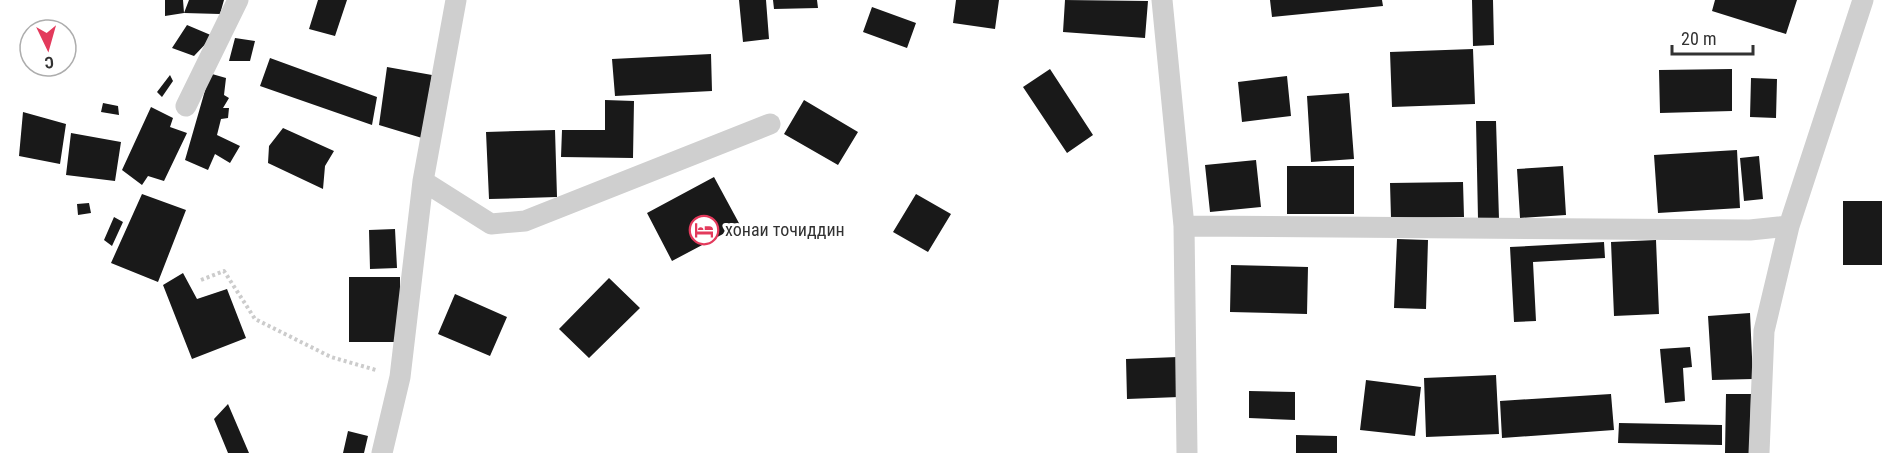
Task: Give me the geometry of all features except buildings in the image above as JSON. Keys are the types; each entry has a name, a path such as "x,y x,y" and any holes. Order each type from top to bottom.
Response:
{"street":[{"path":"186,106 238,0"},
{"path":"382,453 400,377 423,181 456,0"},
{"path":"1162,0 1184,226 1187,453"},
{"path":"1759,453 1764,331 1789,226 1863,0"},
{"path":"423,181 491,224 525,221 770,124"},
{"path":"1184,226 1750,230 1789,226"}],"path":[{"path":"201,280 224,271 255,319 332,357 400,377"}],"place":[{"name":"хонаи точиддин","path":"704,230"}]}
